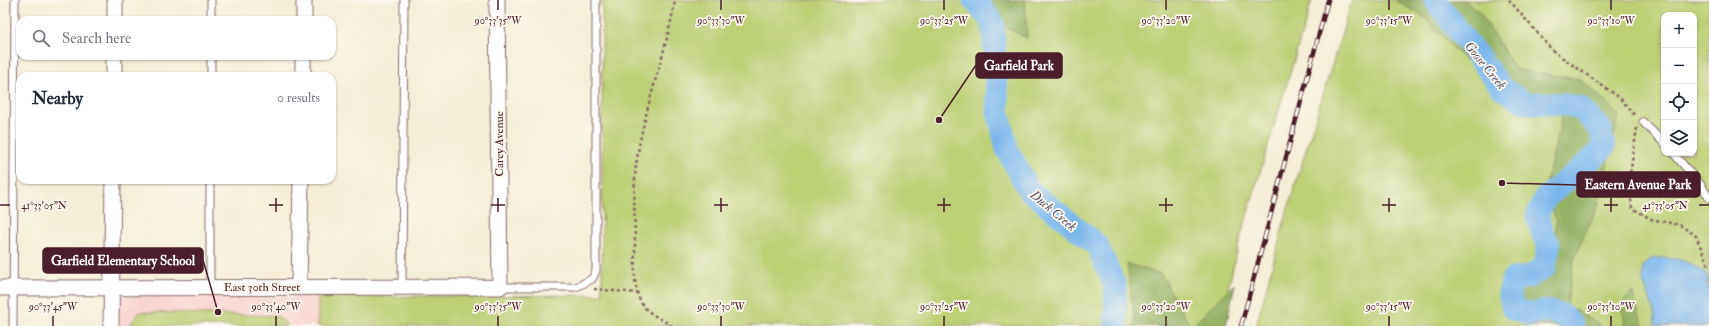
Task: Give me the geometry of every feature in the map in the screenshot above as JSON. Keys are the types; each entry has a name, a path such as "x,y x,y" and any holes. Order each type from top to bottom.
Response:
{"street":[{"path":"115,0 115,16"},
{"path":"304,0 304,16"},
{"name":"Carey Avenue","path":"498,0 500,287"},
{"path":"114,60 114,72"},
{"path":"303,60 303,72"},
{"path":"111,326 113,184"},
{"path":"299,286 301,184"},
{"name":"East 30th Street","path":"7,288 299,286 500,287"}],"lane":[{"path":"13,326 7,288 15,0"},
{"path":"211,16 212,0"},
{"path":"402,287 404,0"},
{"path":"500,287 576,287 592,279 596,271 596,0"},
{"path":"211,60 211,72"},
{"path":"1641,121 1661,140"},
{"path":"1676,156 1701,185 1709,198"},
{"path":"210,184 210,287"}],"path":[{"path":"672,326 644,308 637,293 635,271 636,167 644,124 670,32 675,0"},
{"path":"1509,0 1553,51 1620,98 1641,121"},
{"path":"1637,128 1629,182 1632,208 1651,219 1680,225 1696,236 1709,267"},
{"path":"576,287 637,293"}],"shaded area":[{"path":"119,296 318,297 318,326 119,326"}],"green space":[{"path":"602,0 1312,0 1240,239 1219,326 318,326 318,297 602,295"},
{"path":"991,0 1025,0 1027,38 1007,28"},
{"path":"1352,0 1709,0 1709,326 1256,326 1287,212"},
{"path":"1395,0 1464,0 1480,13 1516,70 1580,79 1619,114 1598,205 1574,259 1567,305 1602,326 1527,326 1504,304 1555,256 1556,222 1546,184 1567,97 1529,95 1464,59 1424,17"},
{"path":"1127,264 1161,274 1190,326 1134,326 1135,320"},
{"path":"1235,284 1226,326 1192,326"},
{"path":"1632,292 1643,326 1625,326 1622,304"},
{"path":"140,312 277,316 287,324 287,326 130,326"}],"water":[{"path":"1652,258 1680,260 1692,265 1706,274 1709,289 1709,326 1655,326 1654,310 1643,282 1643,266"}],"waterway":[{"name":"Duck Creek","path":"974,0 993,23 998,111 1007,149 1028,189 1097,245 1115,286 1116,326"},
{"name":"Goose Creek","path":"1435,0 1502,88 1525,103 1562,104 1580,108 1601,130 1604,147 1592,159 1545,198 1537,216 1543,235 1549,244 1545,267 1529,277 1513,279 1509,293 1513,309 1530,314 1545,311 1563,315 1573,326"}],"railway":[{"path":"1241,326 1328,0"}],"place":[{"name":"Garfield Park","path":"939,120"},
{"name":"Eastern Avenue Park","path":"1502,183"},
{"name":"Garfield Elementary School","path":"218,312"}]}
